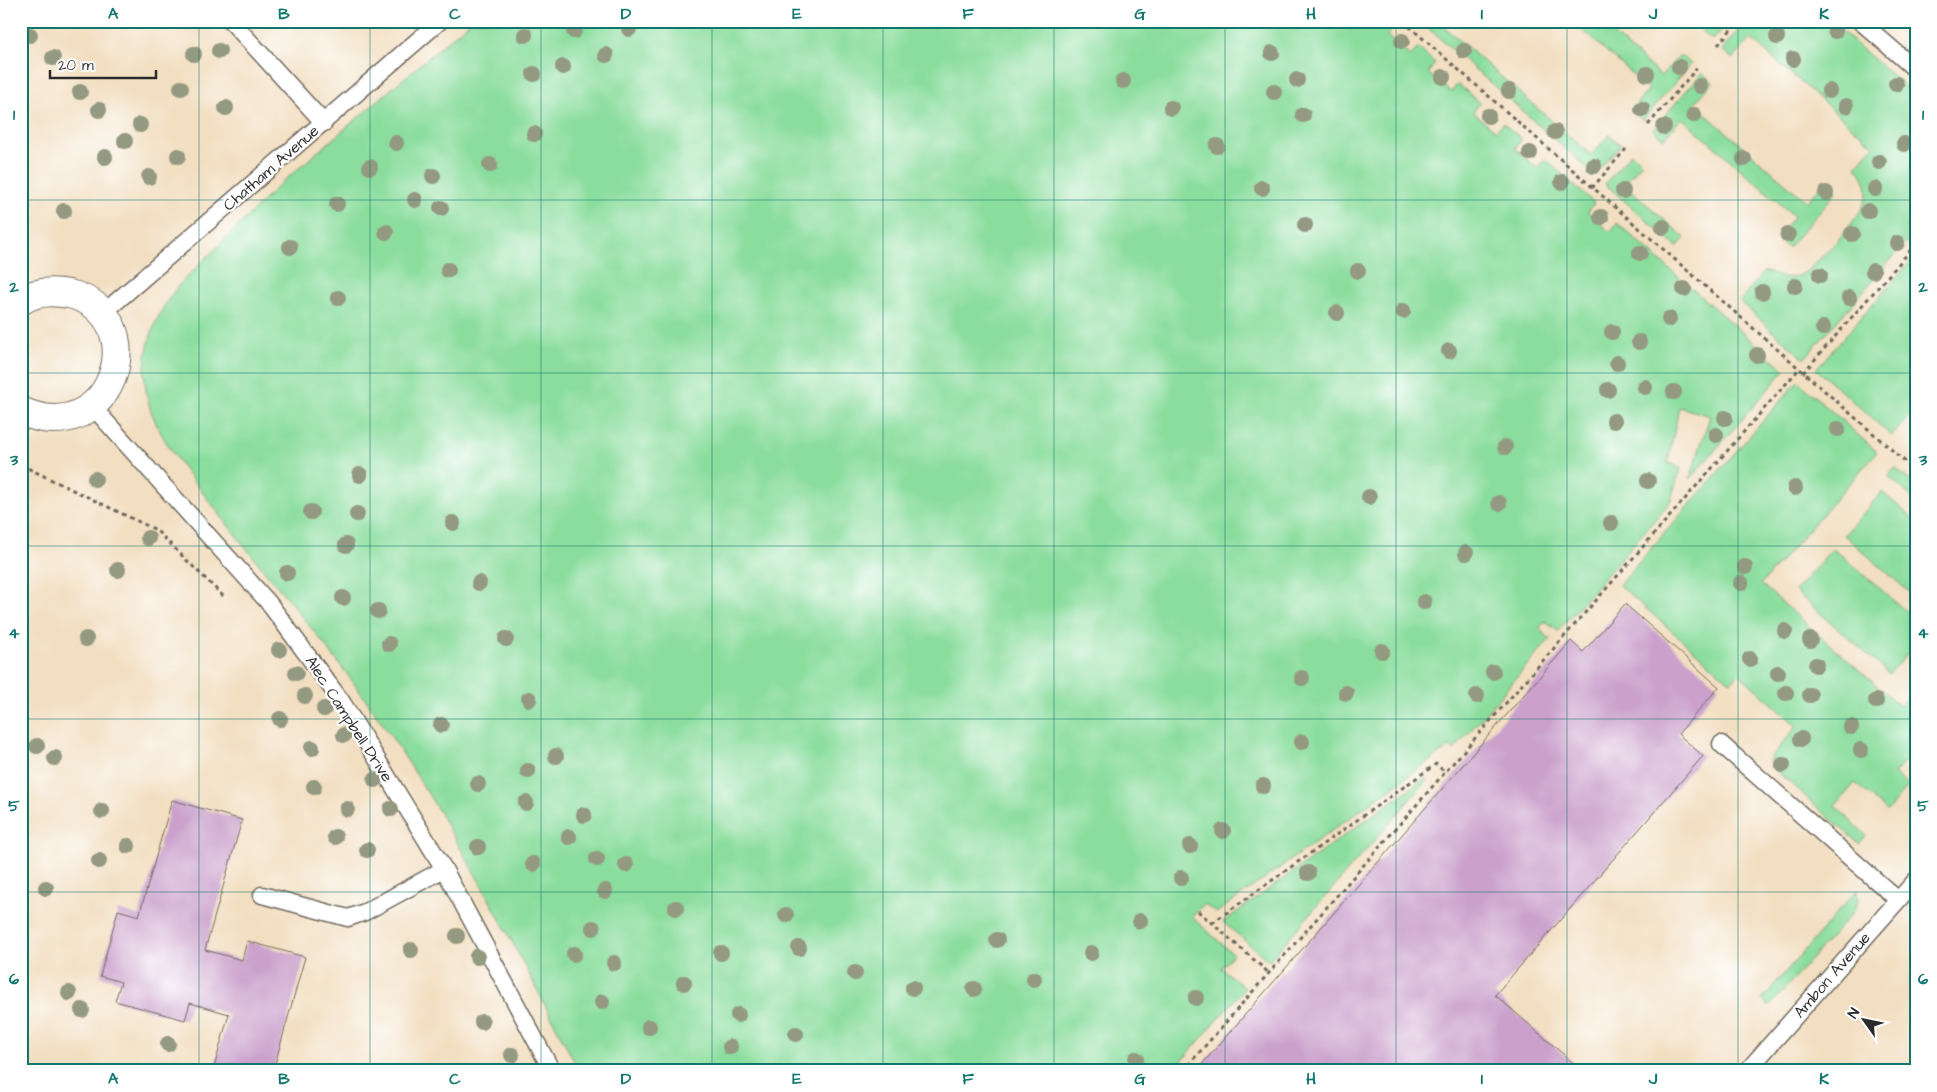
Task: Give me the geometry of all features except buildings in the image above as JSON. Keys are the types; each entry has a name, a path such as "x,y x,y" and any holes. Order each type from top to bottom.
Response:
{"street":[{"path":"21,301 41,293 58,292 82,299 102,314 111,328 116,345 117,362 113,378 104,394 92,406 75,416 55,420 36,417 21,411"}],"lane":[{"path":"230,21 324,123"},
{"name":"Chatham Avenue","path":"102,314 440,21"},
{"path":"1860,21 1916,70"},
{"name":"Alec Campbell Drive","path":"92,406 268,602 342,702 444,869 552,1071"},
{"path":"1721,744 1898,900"},
{"path":"262,895 348,918 365,912 444,869"},
{"name":"Ambon Avenue","path":"1747,1071 1916,880"}],"path":[{"path":"1402,21 1916,472"},
{"path":"1718,45 1738,21"},
{"path":"1648,125 1697,68"},
{"path":"1592,188 1626,149"},
{"path":"1803,373 1916,244"},
{"path":"1183,1071 1798,369"},
{"path":"21,465 156,530 223,596"},
{"path":"1212,923 1436,764 1445,772"},
{"path":"1198,911 1269,973"}],"green space":[{"path":"471,21 1387,21 1394,27 1387,36 1410,56 1418,48 1435,63 1428,73 1451,92 1458,84 1480,103 1473,112 1496,131 1503,123 1522,139 1515,148 1537,168 1545,159 1594,203 1588,212 1610,232 1617,223 1785,370 1690,479 1710,416 1679,407 1668,463 1681,468 1670,502 1558,631 1545,621 1539,629 1550,639 1454,750 1449,747 1216,913 1204,904 1192,917 1233,954 1221,968 1245,988 1173,1071 579,1071 505,928 425,789 347,674 176,458 155,421 146,391 146,358 154,326 170,296 181,283 279,185"},
{"path":"1420,21 1437,21 1591,155 1609,135 1621,145 1594,174"},
{"path":"1572,21 1598,21 1661,76 1680,55 1691,64 1643,120 1631,110 1649,89"},
{"path":"1709,21 1729,21 1712,40 1701,31"},
{"path":"1747,21 1830,21 1916,96 1916,231 1804,359 1740,302 1764,271 1786,277 1802,274 1843,234 1860,212 1867,192 1864,179 1856,167 1874,146 1751,39 1733,59 1722,50"},
{"path":"1702,73 1713,82 1694,104 1807,202 1825,181 1837,191 1788,248 1776,237 1794,216 1682,118 1663,139 1653,129"},
{"path":"1631,153 1642,163 1624,184 1685,238 1677,247 1605,184"},
{"path":"1916,255 1916,408 1892,436 1816,369"},
{"path":"1798,381 1877,452 1761,584 1900,706 1916,688 1916,764 1908,758 1894,774 1908,786 1887,811 1855,783 1835,806 1866,835 1859,844 1771,766 1771,757 1797,726 1739,674 1730,682 1619,585"},
{"path":"1895,468 1916,486 1916,501 1888,476"},
{"path":"1882,492 1916,521 1916,598 1844,535"},
{"path":"1833,548 1916,620 1916,644 1889,674 1795,591"},
{"path":"1425,778 1427,780 1269,961 1223,922"},
{"path":"1857,890 1858,902 1853,912 1769,1007 1762,999"}]}
